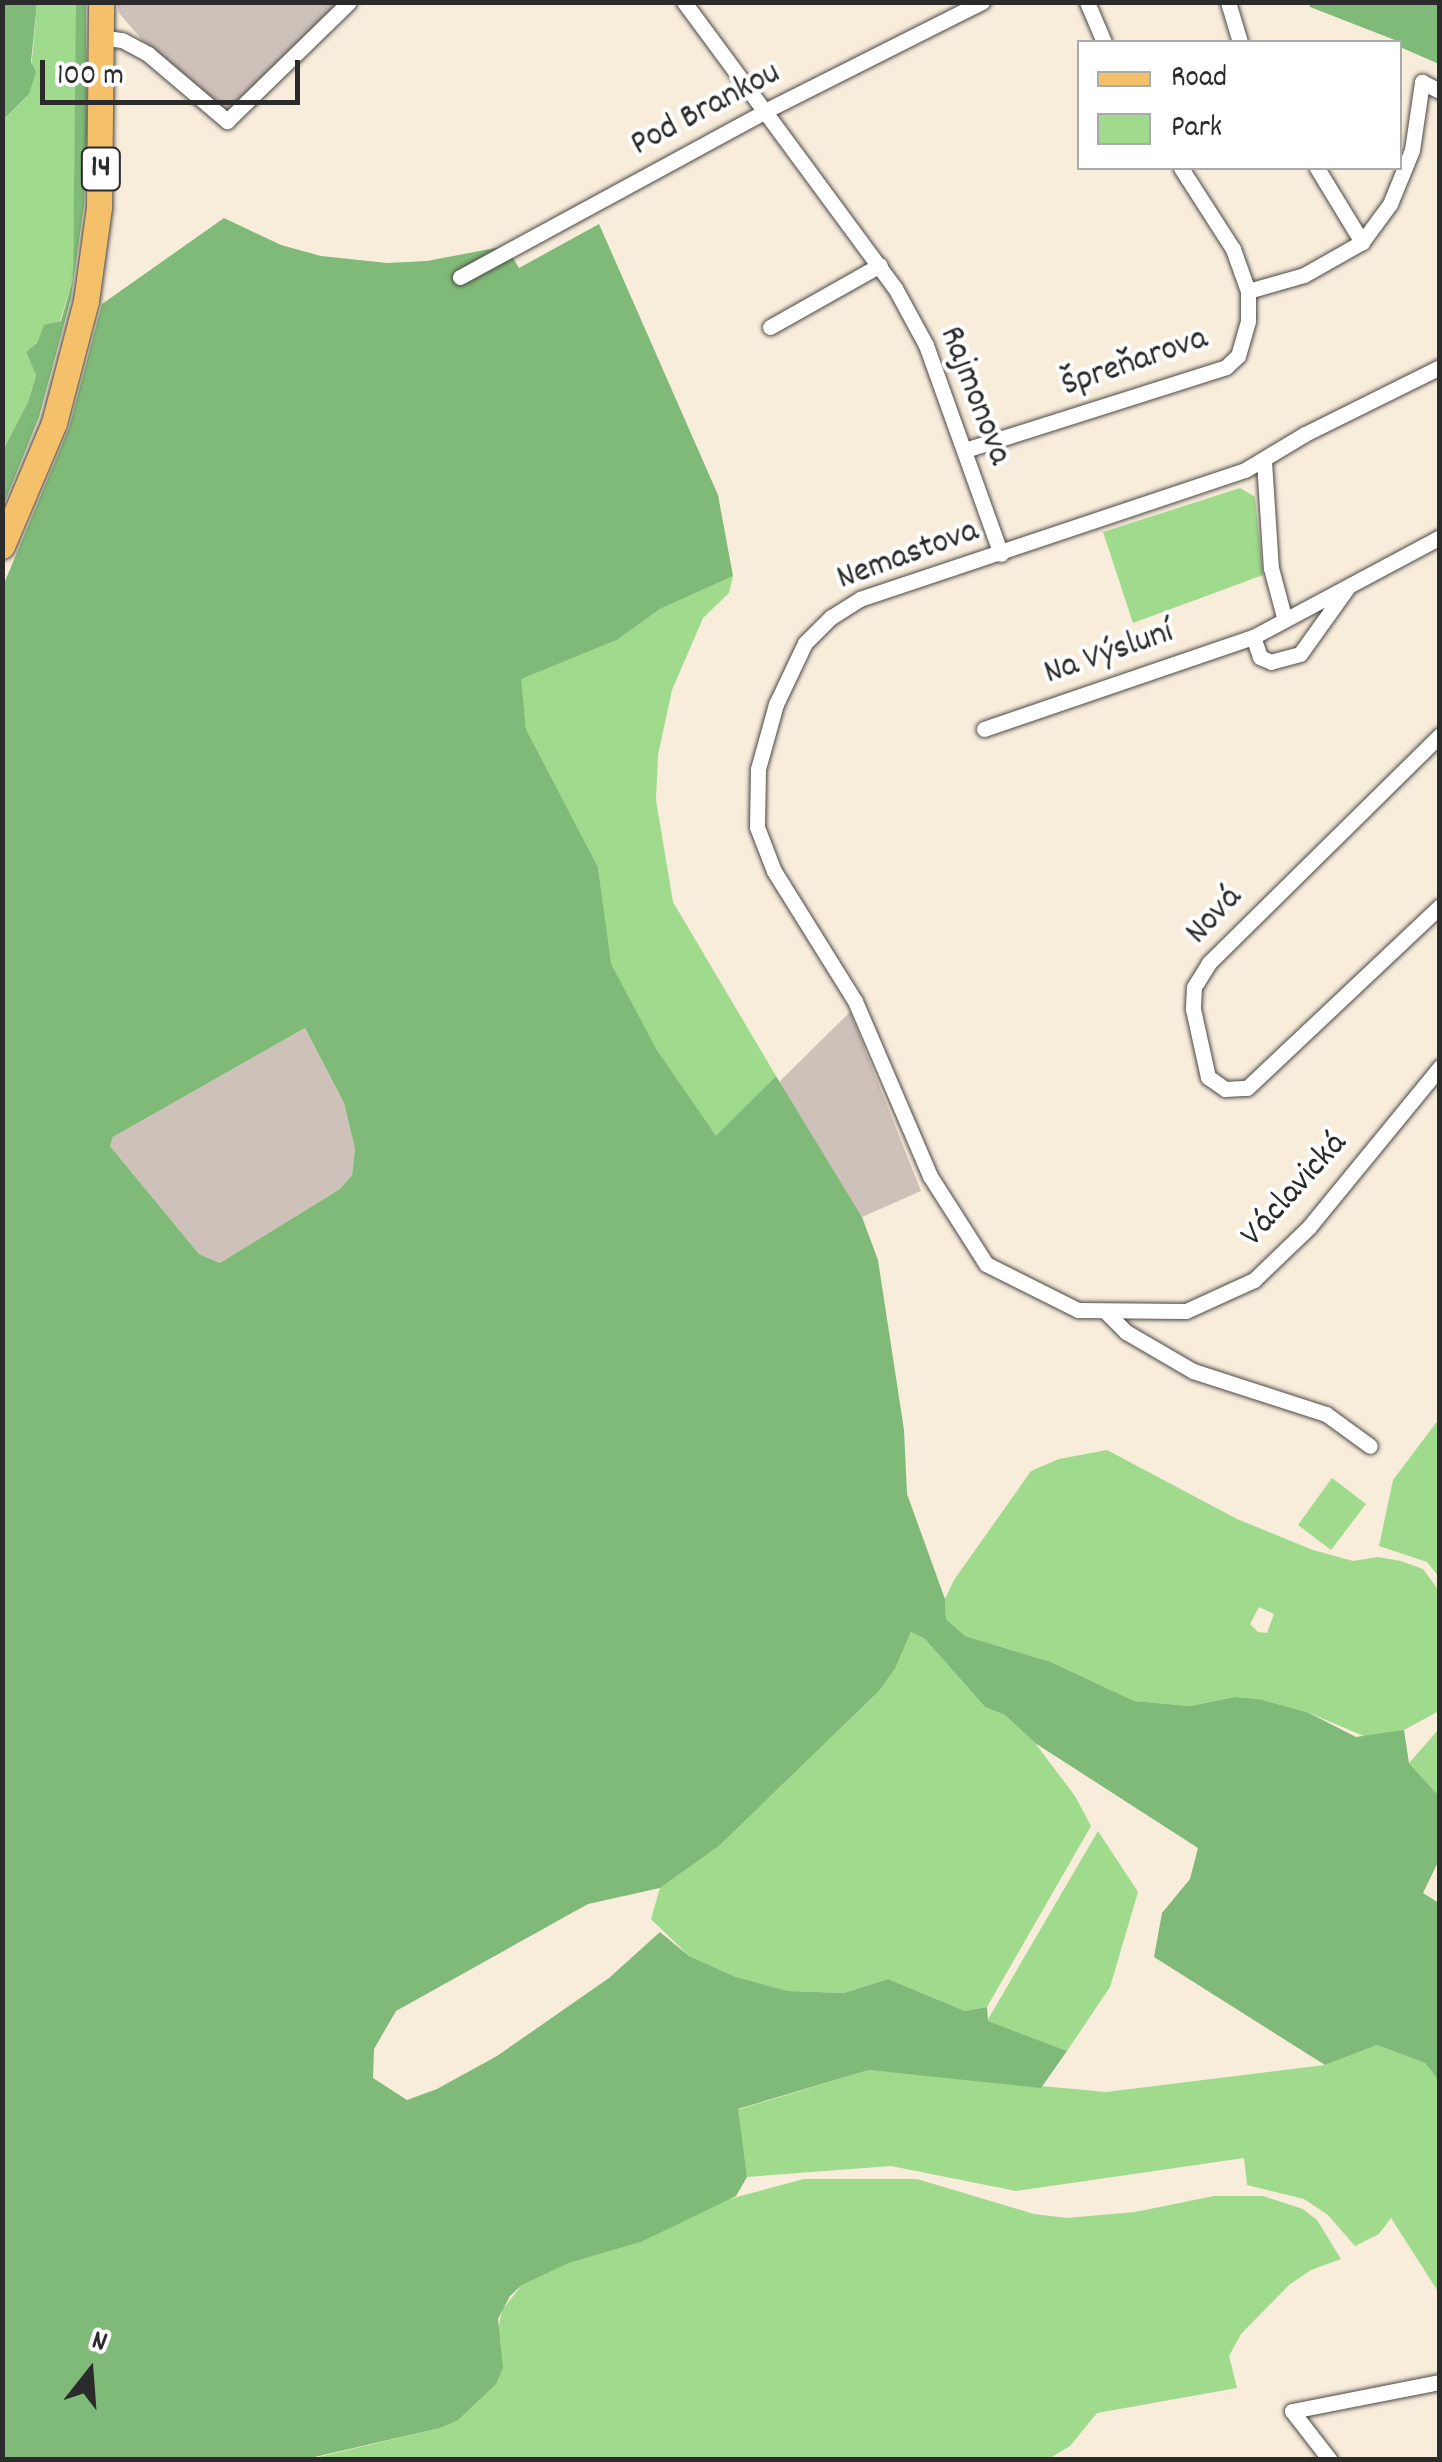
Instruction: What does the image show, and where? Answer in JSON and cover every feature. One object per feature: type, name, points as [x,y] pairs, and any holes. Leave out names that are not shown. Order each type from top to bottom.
[{"type":"main road","name":"14","points":[[2,546],[54,422],[86,301],[99,207],[102,2]]},
{"type":"street","points":[[100,37],[122,40],[148,54],[227,121],[350,2]]},
{"type":"street","name":"Rajmonova","points":[[684,2],[880,264],[926,345],[1001,554]]},
{"type":"street","name":"Pod Brankou","points":[[460,277],[766,110],[982,2]]},
{"type":"street","points":[[1088,2],[1103,40]]},
{"type":"street","points":[[1228,2],[1239,40]]},
{"type":"street","points":[[1248,291],[1304,275],[1362,242],[1390,204],[1412,150],[1422,82],[1440,91]]},
{"type":"street","name":"Špreňarova","points":[[965,450],[1226,367],[1245,341],[1248,291],[1233,249],[1182,170]]},
{"type":"street","points":[[1318,170],[1362,242]]},
{"type":"street","points":[[770,327],[880,264]]},
{"type":"street","name":"Nemastova","points":[[873,1041],[855,1001],[774,872],[757,827],[762,753],[776,704],[805,642],[832,617],[860,599],[1264,461],[1305,434],[1440,366]]},
{"type":"street","points":[[1264,461],[1271,568],[1284,617]]},
{"type":"street","name":"Na Výsluní","points":[[984,729],[1253,637],[1284,617],[1440,538]]},
{"type":"street","name":"Na Výsluní","points":[[1253,637],[1260,657],[1271,662],[1300,654],[1348,587]]},
{"type":"street","name":"Nová","points":[[1440,734],[1208,963],[1194,987],[1192,1009],[1208,1077],[1225,1090],[1247,1088],[1440,906]]},
{"type":"street","name":"Václavická","points":[[873,1041],[930,1176],[986,1264],[1078,1310],[1106,1312],[1186,1311],[1254,1280],[1309,1226],[1440,1067]]},
{"type":"street","name":"Václavická","points":[[1106,1312],[1126,1332],[1193,1372],[1326,1414],[1370,1446]]},
{"type":"street","points":[[1330,2460],[1292,2411],[1440,2382]]},
{"type":"shaded area","points":[[117,3],[343,3],[228,113],[143,41],[119,13]]},
{"type":"shaded area","points":[[850,1012],[921,1191],[862,1217],[779,1082]]},
{"type":"shaded area","points":[[305,1028],[344,1103],[355,1149],[352,1175],[340,1189],[220,1263],[199,1254],[110,1146],[113,1137]]},
{"type":"green space","points":[[3,2],[37,3],[31,62],[36,72],[29,94],[3,120]]},
{"type":"green space","points":[[37,3],[77,3],[73,279],[60,321],[44,326],[37,343],[26,352],[36,374],[28,402],[3,450],[3,120],[29,94]]},
{"type":"green space","points":[[76,3],[86,3],[87,131],[84,205],[71,298],[39,417],[3,506],[3,450],[28,402],[36,375],[26,352],[37,343],[44,325],[61,321],[73,279]]},
{"type":"green space","points":[[1309,3],[1439,3],[1439,64],[1402,48],[1402,40],[1310,7]]},
{"type":"green space","points":[[224,218],[281,245],[321,256],[387,263],[427,261],[506,246],[519,268],[599,224],[718,495],[733,576],[660,609],[617,640],[521,679],[526,729],[598,867],[611,964],[657,1050],[716,1136],[776,1076],[862,1217],[878,1260],[904,1430],[907,1494],[945,1599],[946,1619],[965,1636],[1051,1662],[1134,1701],[1190,1706],[1235,1697],[1259,1699],[1307,1712],[1356,1737],[1404,1730],[1409,1763],[1439,1796],[1439,1860],[1423,1893],[1439,1903],[1439,2081],[1425,2063],[1377,2045],[1325,2065],[1154,1957],[1162,1913],[1190,1879],[1198,1848],[1035,1743],[1005,1715],[985,1707],[925,1639],[911,1632],[895,1669],[879,1691],[719,1846],[660,1888],[588,1904],[396,2011],[374,2049],[373,2078],[407,2100],[437,2089],[497,2056],[609,1978],[660,1932],[689,1956],[736,1977],[788,1991],[844,1993],[888,1979],[965,2011],[987,2007],[988,2021],[1067,2051],[1041,2088],[869,2070],[738,2109],[747,2177],[736,2196],[641,2242],[569,2263],[522,2285],[510,2296],[498,2319],[503,2368],[496,2384],[458,2420],[440,2428],[306,2459],[3,2460],[3,586],[69,428],[102,304]],"holes":[[[305,1028],[344,1103],[355,1149],[352,1175],[340,1189],[220,1263],[199,1254],[110,1146],[113,1137]]]},
{"type":"green space","points":[[1240,488],[1255,497],[1263,575],[1133,623],[1103,532]]},
{"type":"green space","points":[[733,576],[729,593],[703,618],[672,690],[658,755],[656,800],[673,902],[776,1076],[716,1137],[657,1050],[610,964],[598,867],[526,729],[520,679],[617,640],[660,609]]},
{"type":"green space","points":[[1439,1419],[1439,1577],[1427,1562],[1379,1546],[1393,1480]]},
{"type":"green space","points":[[1107,1450],[1237,1519],[1313,1550],[1353,1561],[1378,1557],[1423,1569],[1439,1591],[1439,1711],[1404,1730],[1366,1737],[1307,1712],[1259,1699],[1235,1697],[1190,1706],[1134,1701],[1051,1662],[965,1636],[946,1619],[945,1599],[954,1580],[1031,1471],[1059,1459]],"holes":[[[1259,1607],[1274,1614],[1267,1633],[1258,1632],[1250,1624]]]},
{"type":"green space","points":[[1332,1478],[1366,1504],[1331,1550],[1298,1525]]},
{"type":"green space","points":[[911,1632],[925,1639],[985,1707],[1005,1715],[1035,1743],[1075,1796],[1091,1826],[987,2007],[965,2011],[888,1979],[844,1993],[788,1991],[736,1977],[689,1956],[651,1919],[660,1888],[719,1846],[879,1691],[895,1669]]},
{"type":"green space","points":[[1439,1729],[1439,1796],[1409,1763]]},
{"type":"green space","points":[[1098,1831],[1138,1892],[1110,1987],[1067,2051],[987,2021]]},
{"type":"green space","points":[[1377,2045],[1425,2063],[1439,2081],[1439,2293],[1391,2218],[1379,2234],[1355,2246],[1328,2215],[1304,2199],[1247,2185],[1244,2158],[1016,2191],[891,2166],[747,2177],[737,2110],[869,2070],[1106,2092],[1325,2065]]},
{"type":"green space","points":[[804,2179],[917,2179],[1034,2214],[1067,2218],[1135,2212],[1214,2196],[1263,2196],[1303,2209],[1317,2220],[1341,2259],[1311,2270],[1289,2285],[1241,2334],[1229,2356],[1237,2388],[1097,2413],[1070,2446],[1050,2458],[306,2460],[440,2428],[501,2344],[497,2334],[502,2310],[522,2285],[569,2263],[641,2242],[722,2201]]}]
